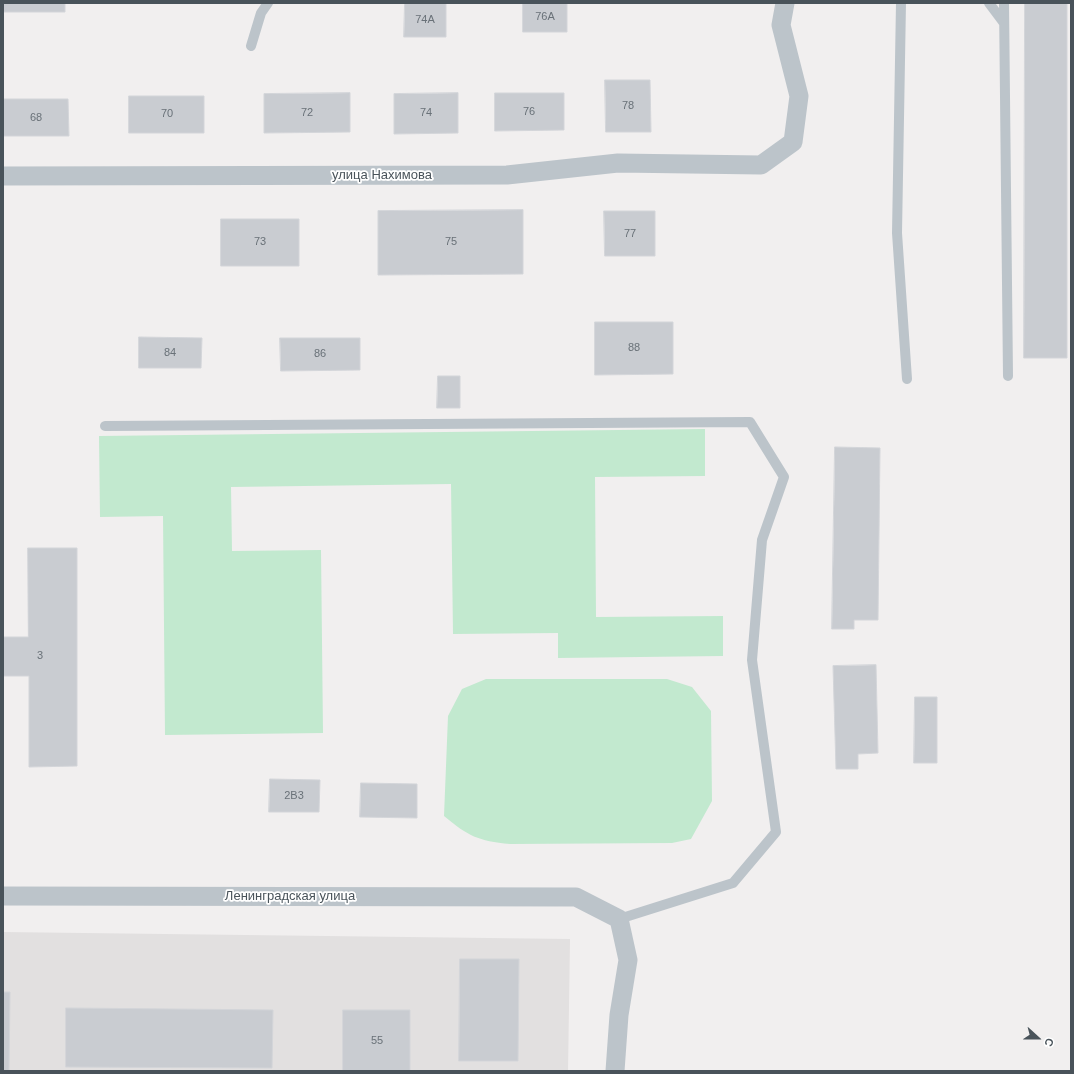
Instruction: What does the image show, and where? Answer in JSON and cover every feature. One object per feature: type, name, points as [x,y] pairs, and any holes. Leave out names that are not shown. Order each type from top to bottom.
[{"type":"street","name":"улица Нахимова","points":[[3,176],[507,175],[618,163],[761,165],[793,142],[799,96],[781,25],[785,3]]},
{"type":"street","name":"Ленинградская улица","points":[[3,896],[576,897],[619,919]]},
{"type":"street","points":[[614,1071],[619,1015],[628,960],[619,919]]},
{"type":"lane","points":[[251,46],[261,14],[268,3]]},
{"type":"lane","points":[[901,3],[897,233],[907,379]]},
{"type":"lane","points":[[989,3],[1004,23]]},
{"type":"lane","points":[[1004,3],[1008,376]]},
{"type":"lane","points":[[105,426],[750,422],[784,477],[762,540],[752,660],[776,832],[733,883],[619,919]]},
{"type":"shaded area","points":[[3,932],[570,939],[568,1071],[3,1071]]},
{"type":"green space","points":[[705,429],[705,476],[595,477],[596,617],[723,616],[723,656],[558,658],[558,633],[453,634],[451,484],[231,487],[232,551],[321,550],[323,733],[165,735],[163,516],[100,517],[99,436]]},
{"type":"green space","points":[[486,679],[667,679],[692,687],[711,711],[712,801],[691,839],[672,843],[510,844],[481,839],[467,833],[452,823],[444,816],[448,716],[462,689]]},
{"type":"building","points":[[3,3],[65,3],[65,12],[3,12]]},
{"type":"building","points":[[405,3],[446,3],[446,37],[404,37]]},
{"type":"building","points":[[523,3],[567,3],[567,32],[523,32]]},
{"type":"building","points":[[1025,3],[1067,3],[1067,358],[1024,358]]},
{"type":"building","points":[[605,80],[650,80],[651,132],[606,132]]},
{"type":"building","points":[[350,93],[350,132],[264,133],[264,94]]},
{"type":"building","points":[[458,93],[458,133],[394,134],[394,94]]},
{"type":"building","points":[[495,93],[564,93],[564,130],[495,131]]},
{"type":"building","points":[[129,96],[204,96],[204,133],[129,133]]},
{"type":"building","points":[[3,99],[68,99],[69,136],[3,136]]},
{"type":"building","points":[[523,210],[523,274],[378,275],[378,211]]},
{"type":"building","points":[[604,211],[655,211],[655,256],[605,256]]},
{"type":"building","points":[[221,219],[299,219],[299,266],[221,266]]},
{"type":"building","points":[[595,322],[673,322],[673,374],[595,375]]},
{"type":"building","points":[[139,337],[202,338],[201,368],[139,368]]},
{"type":"building","points":[[280,338],[360,338],[360,370],[281,371]]},
{"type":"building","points":[[438,376],[460,376],[460,408],[437,408]]},
{"type":"building","points":[[835,447],[880,448],[878,620],[854,620],[854,629],[832,629]]},
{"type":"building","points":[[28,548],[77,548],[77,766],[29,767],[29,676],[3,676],[3,637],[28,637]]},
{"type":"building","points":[[876,665],[878,753],[858,754],[858,769],[836,769],[833,666]]},
{"type":"building","points":[[915,697],[937,697],[937,763],[914,763]]},
{"type":"building","points":[[270,779],[320,780],[319,812],[269,812]]},
{"type":"building","points":[[361,783],[417,784],[417,818],[360,817]]},
{"type":"building","points":[[460,959],[519,959],[518,1061],[459,1061]]},
{"type":"building","points":[[3,992],[10,992],[9,1071],[3,1071]]},
{"type":"building","points":[[66,1008],[273,1010],[272,1068],[66,1067]]},
{"type":"building","points":[[343,1010],[410,1010],[410,1071],[343,1071]]}]
